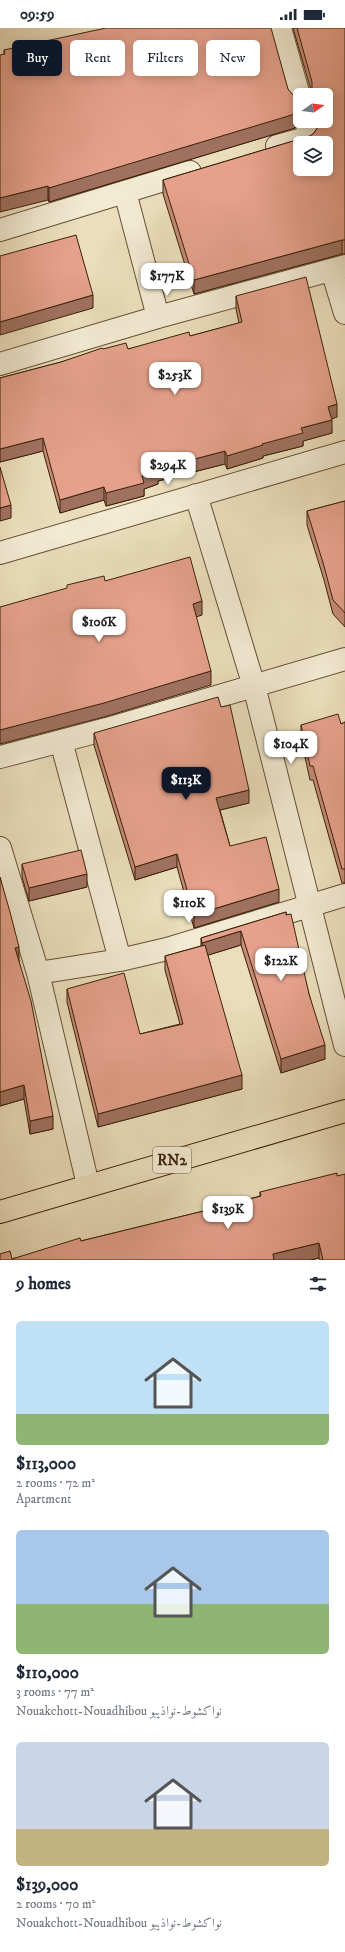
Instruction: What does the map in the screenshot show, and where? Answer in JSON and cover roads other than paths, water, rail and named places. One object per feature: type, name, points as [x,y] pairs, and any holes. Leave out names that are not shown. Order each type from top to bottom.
[{"type":"highway","name":"RN2","points":[[0,1212],[345,1111]]},
{"type":"street","points":[[280,28],[297,88]]},
{"type":"street","points":[[261,151],[306,138],[309,132],[308,128]]},
{"type":"street","points":[[0,230],[208,167]]},
{"type":"street","points":[[125,192],[158,317]]},
{"type":"street","points":[[0,364],[158,317],[339,268],[345,312]]},
{"type":"street","points":[[0,553],[345,452]]},
{"type":"street","points":[[196,496],[254,686],[345,1045]]},
{"type":"street","points":[[0,756],[60,741],[345,659]]},
{"type":"street","points":[[60,741],[120,960]]},
{"type":"street","points":[[0,848],[38,973],[88,1185]]},
{"type":"street","points":[[38,973],[120,960],[167,949],[345,895]]}]
